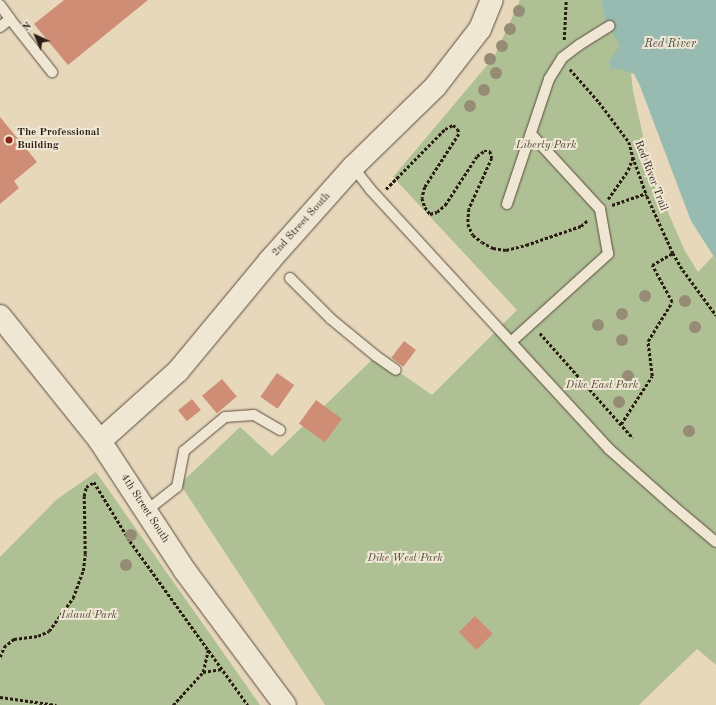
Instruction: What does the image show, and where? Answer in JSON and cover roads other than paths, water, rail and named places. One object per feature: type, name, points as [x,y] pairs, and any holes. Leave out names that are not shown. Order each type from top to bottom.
[{"type":"street","name":"2nd Street South","points":[[100,441],[178,371],[270,260],[353,167],[435,87],[480,28],[492,0]]},
{"type":"street","name":"4th Street South","points":[[0,316],[100,441],[185,571],[285,705]]},
{"type":"lane","points":[[0,5],[52,72]]},
{"type":"lane","points":[[0,27],[10,19]]},
{"type":"lane","points":[[507,204],[549,79],[562,58],[579,45],[610,26]]},
{"type":"lane","points":[[512,341],[608,254],[600,209],[531,134]]},
{"type":"lane","points":[[353,167],[377,197],[512,341],[609,448],[672,505],[716,542]]},
{"type":"lane","points":[[290,278],[331,319],[376,356],[396,370]]},
{"type":"lane","points":[[146,511],[177,487],[184,451],[226,417],[254,415],[280,430]]},
{"type":"water","name":"Red River","points":[[601,0],[716,0],[716,260],[691,221],[640,86],[634,74],[621,69],[611,69],[609,61],[620,46],[606,21]]},
{"type":"place","name":"The Professional Building","points":[[9,140]]},
{"type":"park label","name":"Liberty Park","points":[[546,146]]},
{"type":"park label","name":"Dike East Park","points":[[602,386]]},
{"type":"park label","name":"Dike West Park","points":[[405,559]]},
{"type":"park label","name":"Island Park","points":[[89,616]]}]
